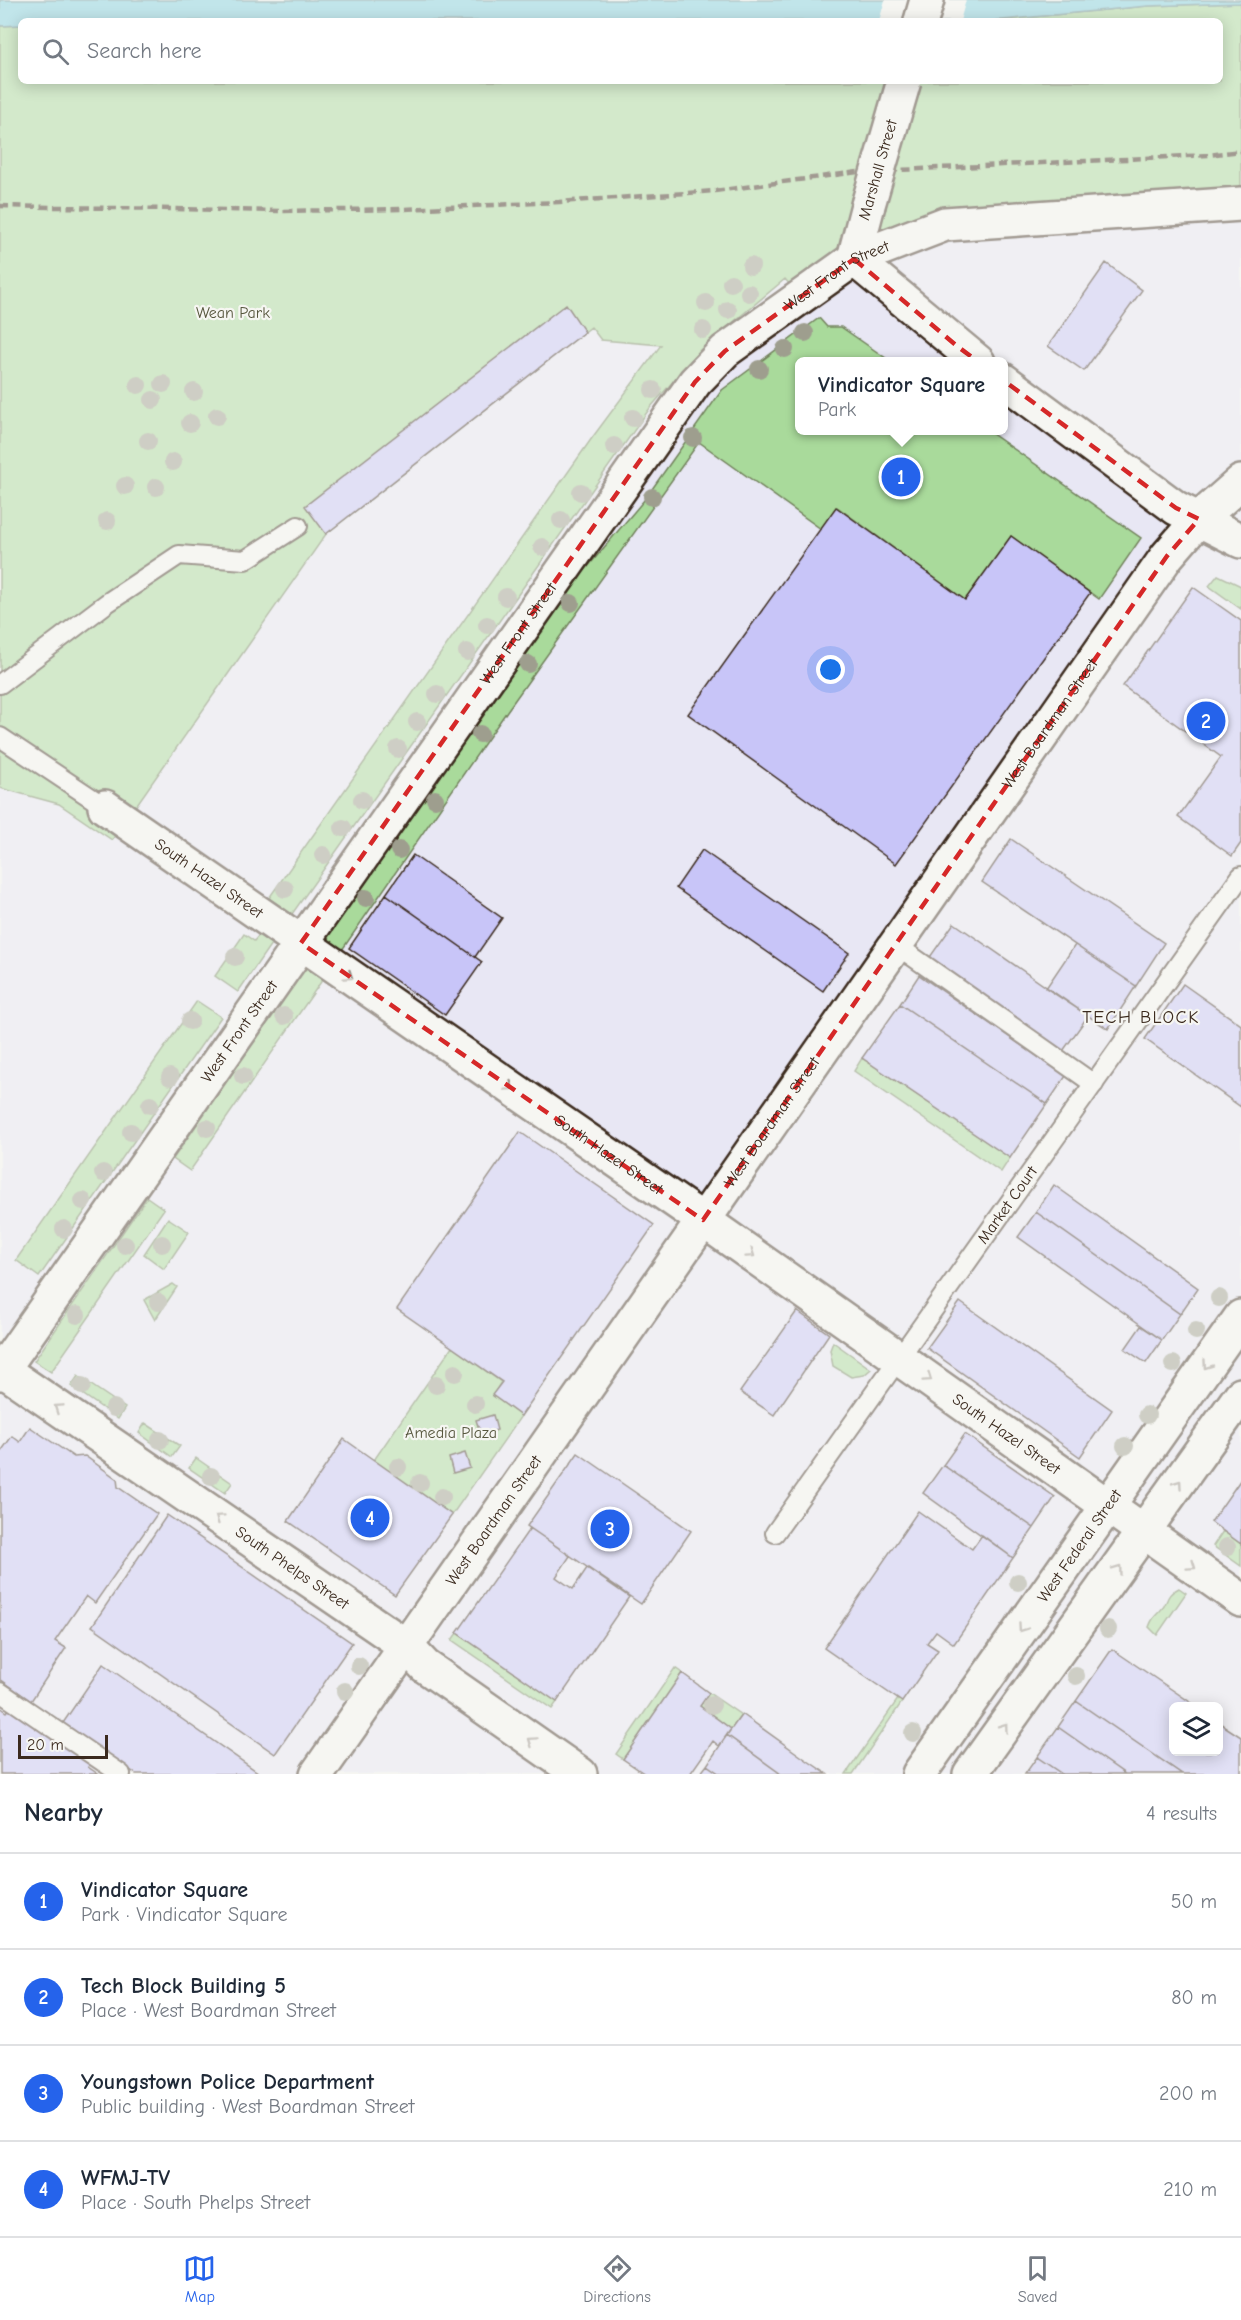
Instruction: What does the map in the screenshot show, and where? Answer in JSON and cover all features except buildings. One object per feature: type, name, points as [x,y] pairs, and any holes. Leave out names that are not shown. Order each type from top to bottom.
[{"type":"street","points":[[922,18],[927,0]]},
{"type":"street","name":"Marshall Street","points":[[854,259],[903,84]]},
{"type":"street","name":"West Front Street","points":[[1,1370],[695,382],[725,351],[854,259],[945,224],[1241,204]]},
{"type":"street","points":[[854,259],[972,357]]},
{"type":"street","points":[[1008,384],[1176,508],[1241,541]]},
{"type":"street","name":"West Boardman Street","points":[[317,1774],[1167,556],[1199,519],[1241,482]]},
{"type":"street","name":"South Hazel Street","points":[[105,807],[704,1220],[1241,1600]]},
{"type":"street","name":"West Federal Street","points":[[919,1774],[1241,1317]]},
{"type":"street","name":"South Phelps Street","points":[[1,1370],[406,1646],[437,1674],[580,1774]]},
{"type":"street","points":[[970,1774],[1241,1395]]},
{"type":"lane","points":[[0,684],[107,603],[178,555],[245,560],[298,526]]},
{"type":"lane","points":[[0,737],[105,807]]},
{"type":"lane","name":"Market Court","points":[[775,1533],[1241,876]]},
{"type":"lane","points":[[896,945],[1094,1084]]},
{"type":"lane","points":[[0,1692],[121,1774]]},
{"type":"highlighted area","points":[[854,259],[957,346],[1176,508],[1199,519],[1167,556],[703,1220],[301,943],[695,382],[725,351]]},
{"type":"shaded area","points":[[1241,204],[1241,1774],[0,1774],[0,788],[59,804],[112,840],[326,534],[591,327],[693,308],[945,224]]},
{"type":"green space","name":"Wean Park","points":[[1241,3],[1241,204],[945,224],[800,296],[785,279],[701,349],[650,408],[292,914],[269,898],[592,438],[661,345],[601,340],[591,327],[326,534],[112,840],[59,804],[0,788],[0,26],[18,25],[18,84],[1223,84],[1223,18],[1022,18],[1148,6]]},
{"type":"green space","points":[[819,318],[827,327],[841,327],[884,357],[795,357],[795,435],[994,435],[1141,538],[1099,599],[1011,536],[965,600],[837,507],[821,529],[699,442],[507,711],[342,950],[326,938],[569,589],[645,499],[722,390]]},
{"type":"green space","points":[[1218,575],[1241,586],[1241,609],[1209,586]]},
{"type":"green space","points":[[244,934],[254,941],[259,935],[271,944],[238,992],[215,976]]},
{"type":"green space","points":[[306,967],[323,979],[190,1171],[173,1159]]},
{"type":"green space","points":[[197,1001],[221,1017],[39,1277],[16,1260]]},
{"type":"green space","points":[[862,1058],[1010,1158],[1001,1172],[854,1071]]},
{"type":"green space","points":[[147,1197],[164,1209],[51,1372],[34,1361]]},
{"type":"green space","points":[[168,1218],[189,1232],[164,1269],[144,1254]]},
{"type":"green space","points":[[173,1284],[177,1287],[155,1320],[144,1300]]},
{"type":"green space","points":[[833,1342],[871,1369],[864,1375],[851,1377],[833,1366],[830,1350]]},
{"type":"green space","name":"Amedia Plaza","points":[[452,1347],[501,1382],[493,1395],[521,1416],[452,1515],[374,1460]]},
{"type":"green space","points":[[78,1376],[125,1408],[118,1419],[71,1386]]},
{"type":"green space","points":[[145,1423],[180,1446],[172,1457],[139,1433]]},
{"type":"green space","points":[[196,1458],[232,1483],[225,1493],[189,1468]]},
{"type":"green space","points":[[1223,1531],[1241,1544],[1241,1566],[1213,1546]]},
{"type":"green space","points":[[1179,1588],[1186,1593],[1157,1635],[1149,1627],[1151,1622],[1163,1608],[1169,1596]]},
{"type":"green space","points":[[457,1633],[557,1702],[552,1709],[452,1640]]},
{"type":"green space","points":[[675,1668],[682,1673],[623,1759],[616,1754]]},
{"type":"green space","points":[[709,1693],[741,1715],[731,1729],[700,1706]]},
{"type":"green space","points":[[898,1699],[902,1702],[853,1774],[846,1774]]},
{"type":"water","points":[[0,0],[1241,0],[1241,3],[1148,6],[1022,18],[18,18],[18,25],[0,26]]},
{"type":"pier","points":[[885,0],[966,0],[961,18],[880,18]]},
{"type":"railway","points":[[0,206],[282,211],[403,209],[559,202],[715,191],[858,172],[1208,155],[1241,151]]},
{"type":"place","name":"Vindicator Square","points":[[901,477]]},
{"type":"place","name":"Tech Block Building 5","points":[[1206,721]]},
{"type":"place","name":"WFMJ-TV","points":[[370,1518]]},
{"type":"place","name":"Youngstown Police Department","points":[[610,1529]]},
{"type":"district","name":"TECH BLOCK","points":[[1141,1017]]}]
